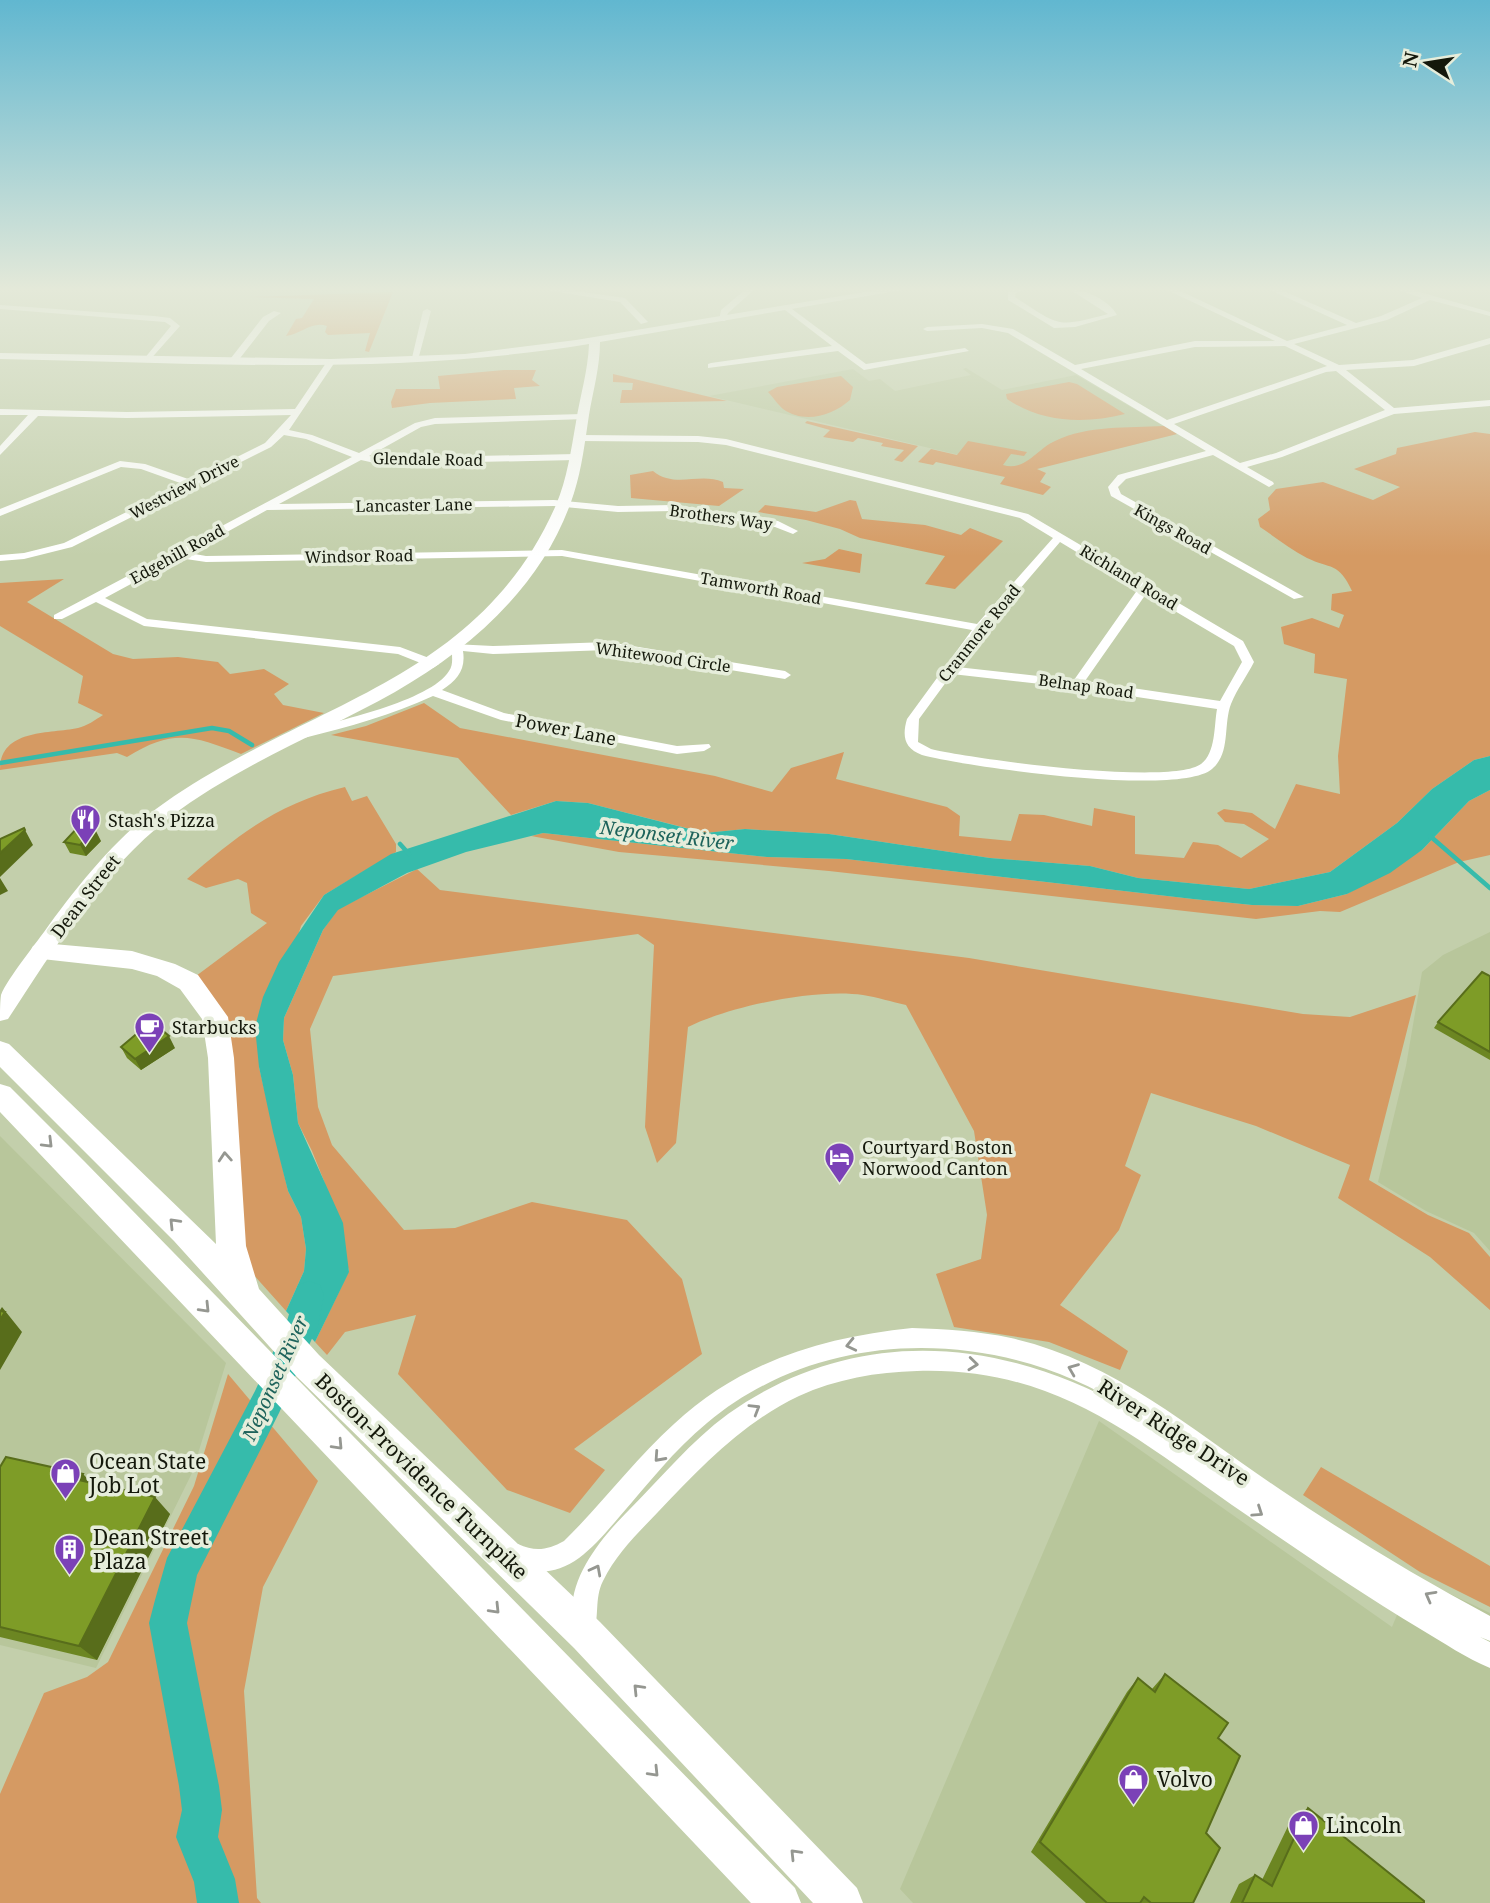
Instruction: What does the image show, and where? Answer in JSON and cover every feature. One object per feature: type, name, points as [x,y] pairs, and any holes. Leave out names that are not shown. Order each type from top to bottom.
[{"type":"main road","name":"Dean Street","points":[[0,1013],[106,866],[137,835],[183,799],[232,768],[394,687],[433,664],[489,618],[540,552],[564,504],[580,438],[590,378]]},
{"type":"main road","points":[[42,952],[132,960],[166,970],[189,982],[215,1017],[221,1058],[231,1246],[245,1296]]},
{"type":"main road","name":"Boston-Providence Turnpike","points":[[0,1051],[245,1296],[277,1335],[300,1381],[780,1903]]},
{"type":"main road","name":"Boston-Providence Turnpike","points":[[5,1104],[262,1366],[300,1381],[489,1539],[587,1635],[842,1903]]},
{"type":"street","points":[[285,432],[295,412],[320,378]]},
{"type":"street","points":[[1091,378],[1269,484]]},
{"type":"street","points":[[1167,423],[1303,378]]},
{"type":"street","points":[[1350,378],[1392,411]]},
{"type":"street","points":[[1238,466],[1279,455],[1392,411],[1490,403]]},
{"type":"street","points":[[0,412],[127,415],[295,412]]},
{"type":"street","points":[[0,452],[35,413]]},
{"type":"street","name":"Edgehill Road","points":[[58,617],[424,422],[583,417]]},
{"type":"street","name":"Glendale Road","points":[[285,432],[311,436],[358,456],[379,461],[576,457]]},
{"type":"street","name":"Westview Drive","points":[[0,558],[24,556],[68,545],[256,451],[285,432]]},
{"type":"street","name":"Richland Road","points":[[580,438],[698,439],[737,444],[1024,516],[1239,644],[1248,662],[1224,706],[1216,754],[1211,762],[1204,769],[1167,777],[943,756],[922,752],[911,744],[908,735]]},
{"type":"street","name":"Kings Road","points":[[1214,453],[1122,477],[1113,486],[1116,496],[1298,597]]},
{"type":"street","points":[[0,513],[120,464],[142,466],[191,483]]},
{"type":"street","name":"Lancaster Lane","points":[[264,507],[564,504]]},
{"type":"street","name":"Brothers Way","points":[[564,504],[618,509],[674,508],[778,524],[793,531]]},
{"type":"street","name":"Cranmore Road","points":[[908,735],[913,719],[980,628],[1060,536]]},
{"type":"street","name":"Windsor Road","points":[[177,554],[206,559],[540,552]]},
{"type":"street","name":"Tamworth Road","points":[[540,552],[617,562],[980,628]]},
{"type":"street","points":[[1077,684],[1145,587]]},
{"type":"street","points":[[96,598],[144,622],[400,651],[433,664]]},
{"type":"street","name":"Whitewood Circle","points":[[457,647],[493,650],[608,646],[785,675]]},
{"type":"street","name":"Dean Street","points":[[298,736],[367,719],[432,691],[452,677],[457,669],[457,647]]},
{"type":"street","name":"Belnap Road","points":[[948,670],[1077,684],[1224,706]]},
{"type":"street","name":"Power Lane","points":[[432,691],[500,716],[677,750],[704,747]]},
{"type":"street","name":"River Ridge Drive","points":[[489,1539],[524,1560],[547,1561],[558,1557],[591,1532],[686,1427],[719,1400],[738,1389],[767,1373],[817,1353],[858,1342],[952,1337],[985,1341],[1027,1352],[1107,1384],[1148,1409],[1351,1549],[1423,1593],[1490,1629]]},
{"type":"street","name":"River Ridge Drive","points":[[587,1635],[582,1612],[586,1595],[603,1558],[635,1520],[734,1423],[815,1378],[904,1360],[978,1364],[1065,1387],[1093,1401],[1133,1423],[1362,1581],[1490,1656]]},
{"type":"shaded area","points":[[438,378],[533,378],[532,380],[540,386],[514,388],[516,399],[430,403],[392,408],[391,402],[396,389],[440,389]]},
{"type":"shaded area","points":[[613,378],[629,378],[727,401],[620,403],[622,390],[632,390],[633,383],[613,382]]},
{"type":"shaded area","points":[[806,378],[865,378],[869,381],[880,379],[895,391],[958,378],[982,378],[1002,390],[1062,378],[1081,378],[1177,434],[1018,473],[1010,467],[709,396]]},
{"type":"shaded area","points":[[843,378],[853,387],[850,400],[843,406],[826,414],[809,417],[791,414],[781,407],[768,392],[777,387]]},
{"type":"shaded area","points":[[1069,382],[1077,384],[1125,414],[1095,419],[1064,419],[1035,413],[1007,399],[1006,394]]},
{"type":"shaded area","points":[[807,421],[918,446],[902,462],[894,460],[904,450],[858,438],[853,442],[823,437],[830,430],[805,423]]},
{"type":"shaded area","points":[[1164,426],[1177,434],[1037,469],[1046,473],[1040,482],[1051,487],[1043,495],[1000,484],[1005,477],[936,462],[933,465],[918,462],[931,449],[957,455],[968,441],[1027,452],[1024,456],[1011,454],[1003,465],[1018,465],[1049,444],[1081,432]]},
{"type":"shaded area","points":[[1475,432],[1490,434],[1490,756],[1474,760],[1432,789],[1397,823],[1330,872],[1249,889],[1138,878],[1090,866],[990,858],[829,834],[745,829],[706,833],[588,803],[556,801],[511,815],[458,758],[331,735],[366,726],[424,703],[460,728],[715,776],[772,792],[791,768],[844,752],[836,779],[947,807],[960,816],[959,836],[1011,841],[1019,814],[1044,815],[1092,826],[1094,808],[1135,816],[1135,854],[1184,858],[1193,842],[1218,845],[1241,858],[1269,839],[1244,824],[1225,822],[1217,813],[1224,809],[1252,813],[1275,829],[1296,784],[1340,794],[1338,756],[1347,679],[1314,673],[1315,654],[1284,644],[1281,627],[1312,618],[1339,628],[1344,615],[1331,610],[1332,594],[1352,591],[1338,571],[1301,554],[1260,527],[1258,519],[1270,510],[1268,498],[1276,489],[1323,482],[1373,500],[1400,487],[1354,469],[1396,454],[1397,448]]},
{"type":"shaded area","points":[[653,471],[670,479],[714,479],[723,482],[724,488],[744,489],[719,506],[631,498],[630,475]]},
{"type":"shaded area","points":[[850,500],[856,501],[862,519],[925,525],[961,535],[970,528],[1003,541],[955,589],[925,584],[945,556],[860,538],[840,529],[806,520],[758,512],[765,505],[816,512]]},
{"type":"shaded area","points":[[839,549],[862,554],[860,573],[802,563],[825,559]]},
{"type":"shaded area","points":[[64,579],[27,602],[113,654],[133,659],[178,657],[218,662],[230,674],[264,669],[289,684],[274,694],[283,705],[324,713],[241,754],[196,739],[184,738],[158,742],[127,757],[117,753],[0,770],[2,757],[8,747],[17,740],[40,733],[81,727],[103,715],[78,703],[83,676],[0,626],[0,583]]},
{"type":"shaded area","points":[[345,787],[352,801],[367,796],[396,844],[396,852],[324,895],[301,926],[259,1067],[288,1191],[301,1217],[306,1249],[304,1271],[286,1311],[252,1273],[240,1226],[196,976],[267,923],[251,913],[247,883],[238,879],[206,888],[187,879],[260,822],[299,802]]},
{"type":"shaded area","points":[[1490,790],[1490,855],[1459,862],[1340,912],[1320,911],[1256,919],[829,871],[619,852],[531,836],[543,833],[767,857],[846,859],[1193,899],[1298,906],[1347,894],[1422,850],[1469,801]]},
{"type":"shaded area","points":[[417,869],[440,890],[969,958],[1303,1014],[1350,1017],[1416,995],[1369,1180],[1428,1215],[1469,1233],[1490,1257],[1490,1310],[1430,1257],[1338,1198],[1350,1165],[1256,1126],[1151,1093],[1125,1166],[1141,1175],[1119,1230],[1060,1305],[1128,1351],[1120,1370],[1049,1342],[954,1327],[936,1274],[981,1259],[987,1215],[974,1131],[906,1005],[863,995],[822,994],[750,1006],[688,1027],[676,1143],[657,1163],[645,1127],[654,945],[638,934],[333,976],[310,1029],[318,1107],[332,1145],[404,1230],[455,1228],[532,1202],[627,1220],[682,1279],[702,1354],[574,1449],[605,1470],[570,1513],[507,1490],[398,1374],[416,1315],[345,1332],[327,1355],[315,1342],[349,1271],[324,1181],[298,1123],[293,1075],[283,1040],[284,1018],[323,930],[338,909]]},
{"type":"shaded area","points":[[1490,932],[1490,1251],[1474,1233],[1426,1211],[1378,1182],[1406,1066],[1422,972],[1443,955]]},
{"type":"shaded area","name":"Dean Street Plaza","points":[[0,1136],[226,1363],[192,1473],[96,1668],[0,1645]]},
{"type":"shaded area","points":[[228,1374],[318,1481],[263,1587],[244,1691],[257,1898],[261,1903],[0,1903],[0,1794],[44,1693],[87,1677],[108,1662],[194,1486]]},
{"type":"shaded area","points":[[1099,1421],[1392,1627],[1413,1576],[1490,1613],[1490,1903],[913,1903],[900,1889]]},
{"type":"shaded area","points":[[1321,1467],[1490,1566],[1490,1607],[1420,1572],[1303,1495]]},
{"type":"water","points":[[1490,756],[1490,790],[1469,801],[1422,850],[1390,873],[1347,894],[1298,906],[1252,905],[846,859],[767,857],[543,833],[466,852],[407,873],[338,910],[323,930],[284,1018],[283,1040],[293,1075],[298,1123],[343,1223],[349,1272],[315,1342],[286,1311],[304,1271],[306,1249],[301,1217],[288,1191],[273,1132],[259,1067],[255,1027],[263,997],[279,962],[324,895],[391,854],[556,801],[588,803],[705,833],[745,829],[829,834],[990,858],[1090,866],[1138,878],[1249,889],[1330,872],[1397,823],[1432,789],[1474,760]]},
{"type":"building","points":[[79,826],[95,829],[80,845],[64,842]]},
{"type":"building","points":[[24,828],[25,830],[0,853],[0,839]]},
{"type":"building","points":[[1482,972],[1490,976],[1490,1052],[1438,1022]]},
{"type":"building","points":[[155,1024],[169,1036],[135,1059],[121,1047],[141,1030],[143,1032]]},
{"type":"building","name":"Dean Street Plaza","points":[[6,1457],[83,1474],[79,1480],[155,1497],[79,1646],[0,1627],[0,1467]]},
{"type":"building","name":"Volvo","points":[[1165,1674],[1228,1723],[1218,1738],[1240,1756],[1206,1833],[1220,1848],[1193,1903],[1151,1903],[1144,1897],[1140,1903],[1107,1903],[1040,1842],[1138,1678],[1155,1692]]},
{"type":"building","name":"Lincoln","points":[[1308,1808],[1424,1903],[1242,1903],[1255,1875],[1272,1886]]},
{"type":"waterway","points":[[0,763],[212,728],[229,731],[252,745]]},
{"type":"waterway","points":[[1430,836],[1490,888]]},
{"type":"waterway","points":[[400,844],[409,854]]},
{"type":"waterway","name":"Neponset River","points":[[218,1903],[214,1879],[202,1855],[197,1837],[202,1810],[199,1786],[168,1623],[180,1571],[267,1402],[302,1325],[309,1295]]},
{"type":"place","name":"Stash's Pizza","points":[[85,847]]},
{"type":"place","name":"Starbucks","points":[[149,1054]]},
{"type":"place","name":"Courtyard Boston Norwood Canton","points":[[839,1184]]},
{"type":"place","name":"Ocean State Job Lot","points":[[66,1500]]},
{"type":"place","name":"Dean Street Plaza","points":[[70,1576]]},
{"type":"place","name":"Volvo","points":[[1134,1806]]},
{"type":"place","name":"Lincoln","points":[[1303,1852]]}]
